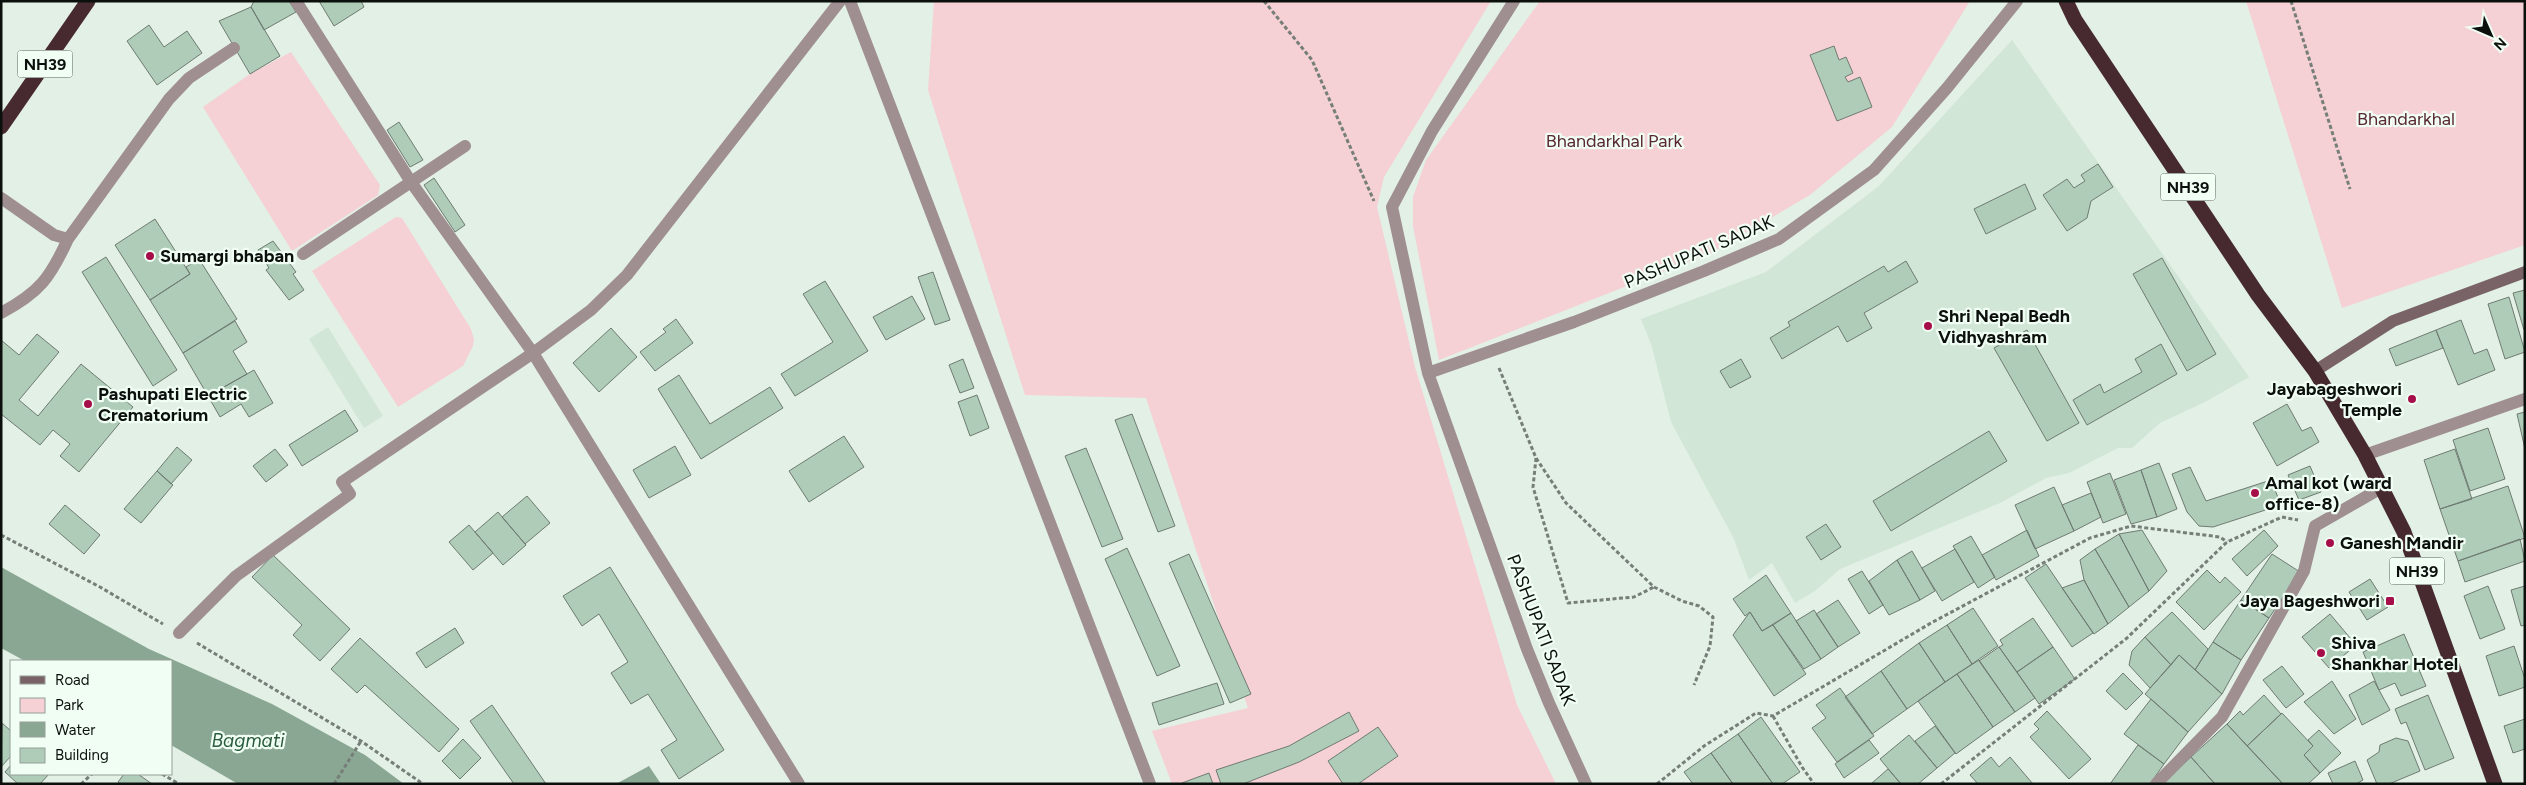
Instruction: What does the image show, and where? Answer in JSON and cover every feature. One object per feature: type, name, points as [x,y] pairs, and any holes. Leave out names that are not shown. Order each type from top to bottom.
[{"type":"highway","name":"NH39","points":[[1,127],[88,1]]},
{"type":"highway","name":"NH39","points":[[2066,1],[2075,20],[2258,295],[2315,371],[2366,455],[2404,532],[2495,784]]},
{"type":"main road","points":[[2315,371],[2393,321],[2525,272]]},
{"type":"street","points":[[296,1],[411,182],[532,353],[799,784]]},
{"type":"street","points":[[179,633],[236,576],[350,494],[342,482],[532,353],[591,310],[627,275],[840,1]]},
{"type":"street","points":[[850,1],[1150,784]]},
{"type":"street","points":[[1392,207],[1432,131],[1514,1]]},
{"type":"street","name":"PASHUPATI SADAK","points":[[1428,373],[1582,318],[1779,239],[1874,170],[1947,88],[2016,1]]},
{"type":"street","points":[[1,313],[23,301],[40,288],[55,268],[68,239],[169,99],[189,78],[234,48]]},
{"type":"street","points":[[303,254],[465,146]]},
{"type":"street","points":[[1,198],[54,234],[68,239]]},
{"type":"street","name":"PASHUPATI SADAK","points":[[1392,207],[1428,373],[1527,649],[1586,784]]},
{"type":"street","points":[[2366,455],[2525,399]]},
{"type":"street","points":[[2156,784],[2222,717],[2304,571],[2315,526],[2383,487]]},
{"type":"path","points":[[1264,1],[1312,60],[1377,207],[1392,207]]},
{"type":"path","points":[[2291,1],[2350,189]]},
{"type":"path","points":[[1491,350],[1536,458],[1566,503],[1654,587],[1682,602],[1699,606],[1713,617],[1710,646],[1694,685]]},
{"type":"path","points":[[1536,458],[1533,487],[1568,603],[1634,597],[1654,587]]},
{"type":"path","points":[[1941,784],[2127,638],[2227,542],[2282,517],[2315,526]]},
{"type":"path","points":[[1657,784],[1704,746],[1756,713],[1773,716],[1931,623],[2090,538],[2131,526],[2220,537],[2227,542]]},
{"type":"path","points":[[1,535],[100,587],[179,633],[362,741],[423,784]]},
{"type":"path","points":[[1773,716],[1814,784]]},
{"type":"path","points":[[334,784],[362,741]]},
{"type":"path","points":[[81,784],[91,775]]},
{"type":"path","points":[[164,775],[179,784]]},
{"type":"shaded area","name":"Shri Nepal Bedh Vidhyashram","points":[[2012,40],[2249,377],[2205,402],[2160,423],[2132,448],[2118,448],[2069,473],[2046,478],[2000,503],[1840,569],[1815,591],[1795,603],[1772,563],[1749,580],[1733,537],[1671,422],[1652,347],[1641,319],[1766,272],[1879,186]]},
{"type":"shaded area","points":[[328,327],[383,416],[364,428],[309,339]]},
{"type":"green space","points":[[934,1],[1491,1],[1384,177],[1377,207],[1415,367],[1517,705],[1556,784],[1172,784],[1152,731],[1248,708],[1146,398],[1025,395],[928,90]]},
{"type":"green space","name":"Bhandarkhal Park","points":[[1540,1],[1970,1],[1892,127],[1810,195],[1713,252],[1439,360],[1413,226],[1413,197],[1426,160]]},
{"type":"green space","name":"Bhandarkhal","points":[[2246,1],[2525,1],[2525,245],[2342,308]]},
{"type":"green space","points":[[291,52],[380,185],[378,195],[292,251],[203,107],[250,74]]},
{"type":"green space","points":[[396,217],[402,218],[471,329],[474,339],[473,346],[463,366],[398,407],[312,271]]},
{"type":"water","name":"Bagmati","points":[[1,567],[149,649],[272,704],[365,755],[404,784],[238,784],[172,746],[172,660],[23,660],[1,648]]},
{"type":"water","points":[[649,766],[661,784],[616,784]]},
{"type":"building","points":[[254,1],[289,1],[296,12],[264,30],[251,7]]},
{"type":"building","points":[[319,1],[361,1],[364,7],[334,26]]},
{"type":"building","points":[[251,7],[280,56],[250,74],[219,21]]},
{"type":"building","points":[[149,25],[164,47],[187,31],[202,53],[157,85],[127,41]]},
{"type":"building","points":[[1834,46],[1839,60],[1846,57],[1853,73],[1845,77],[1848,82],[1860,77],[1872,107],[1837,121],[1810,55]]},
{"type":"building","points":[[399,122],[423,160],[410,167],[387,130]]},
{"type":"building","points":[[2098,164],[2113,187],[2091,201],[2087,218],[2067,231],[2043,195],[2067,179],[2074,188],[2085,181],[2081,175]]},
{"type":"building","points":[[434,178],[465,225],[455,232],[424,185]]},
{"type":"building","points":[[2025,184],[2036,209],[1986,234],[1974,209]]},
{"type":"building","name":"Sumargi bhaban","points":[[155,219],[190,274],[150,300],[115,245]]},
{"type":"building","points":[[273,241],[296,272],[293,274],[304,290],[289,300],[266,270],[269,268],[258,250]]},
{"type":"building","points":[[106,257],[177,370],[153,386],[82,272]]},
{"type":"building","points":[[2162,258],[2216,354],[2187,371],[2133,274]]},
{"type":"building","points":[[199,259],[237,319],[183,353],[150,300],[190,274],[186,267]]},
{"type":"building","points":[[1906,261],[1918,282],[1864,313],[1872,328],[1847,342],[1838,326],[1782,359],[1770,338],[1790,326],[1788,322],[1884,266],[1888,272]]},
{"type":"building","points":[[933,272],[950,320],[935,325],[918,277]]},
{"type":"building","points":[[825,281],[868,351],[795,396],[781,374],[833,342],[803,294]]},
{"type":"building","points":[[2525,290],[2525,330],[2524,330],[2513,293]]},
{"type":"building","points":[[912,296],[925,319],[886,340],[873,317]]},
{"type":"building","points":[[2509,297],[2525,352],[2505,359],[2488,304]]},
{"type":"building","points":[[676,319],[693,343],[655,371],[640,352],[666,332],[663,329]]},
{"type":"building","points":[[2461,320],[2474,354],[2487,349],[2495,370],[2458,385],[2436,330]]},
{"type":"building","points":[[235,321],[247,342],[233,351],[247,374],[208,396],[183,353]]},
{"type":"building","points":[[611,328],[637,357],[599,392],[573,363]]},
{"type":"building","points":[[2027,330],[2079,423],[2047,441],[1994,348]]},
{"type":"building","points":[[2436,330],[2443,348],[2396,366],[2389,349]]},
{"type":"building","name":"Pashupati Electric Crematorium","points":[[37,334],[59,352],[19,400],[38,416],[81,364],[133,407],[79,472],[60,456],[70,444],[53,430],[40,445],[1,414],[1,340],[19,355]]},
{"type":"building","points":[[2161,344],[2177,374],[2087,425],[2073,400],[2100,384],[2104,393],[2142,372],[2135,359]]},
{"type":"building","points":[[963,359],[974,388],[960,393],[949,365]]},
{"type":"building","points":[[1741,359],[1751,377],[1730,388],[1720,371]]},
{"type":"building","points":[[254,370],[273,403],[249,417],[241,404],[220,417],[208,396]]},
{"type":"building","points":[[679,375],[710,424],[770,387],[783,408],[701,459],[658,389]]},
{"type":"building","points":[[977,395],[989,428],[970,436],[958,402]]},
{"type":"building","name":"Amal kot (ward office-8)","points":[[2287,404],[2302,431],[2311,427],[2319,442],[2277,466],[2253,423]]},
{"type":"building","points":[[345,410],[358,431],[302,466],[289,445]]},
{"type":"building","points":[[2525,412],[2525,449],[2517,414]]},
{"type":"building","points":[[1132,414],[1175,526],[1158,532],[1115,420]]},
{"type":"building","points":[[2488,428],[2505,479],[2470,491],[2453,440]]},
{"type":"building","points":[[1989,431],[2007,461],[1891,531],[1873,501]]},
{"type":"building","points":[[844,436],[864,467],[809,502],[789,471]]},
{"type":"building","points":[[675,446],[691,475],[649,498],[633,470]]},
{"type":"building","points":[[177,447],[192,460],[171,484],[157,471]]},
{"type":"building","points":[[1086,448],[1123,539],[1102,547],[1065,456]]},
{"type":"building","points":[[275,449],[288,465],[266,482],[253,466]]},
{"type":"building","points":[[2455,449],[2472,499],[2440,509],[2424,460]]},
{"type":"building","points":[[2159,463],[2177,509],[2157,517],[2141,470]]},
{"type":"building","points":[[2310,466],[2321,492],[2299,500],[2288,475]]},
{"type":"building","name":"Amal kot (ward office-8)","points":[[2190,467],[2206,501],[2271,480],[2281,505],[2213,527],[2199,526],[2187,512],[2172,474]]},
{"type":"building","points":[[2141,470],[2157,517],[2131,524],[2114,480]]},
{"type":"building","points":[[157,471],[173,485],[141,523],[124,509]]},
{"type":"building","points":[[2110,473],[2126,514],[2103,523],[2087,482]]},
{"type":"building","points":[[2508,486],[2525,538],[2458,561],[2440,509]]},
{"type":"building","points":[[2054,487],[2074,531],[2035,549],[2015,505]]},
{"type":"building","points":[[2091,493],[2101,517],[2074,531],[2062,505]]},
{"type":"building","points":[[527,496],[550,523],[525,544],[502,517]]},
{"type":"building","points":[[65,505],[100,535],[84,554],[49,524]]},
{"type":"building","points":[[498,512],[526,545],[503,565],[475,532]]},
{"type":"building","points":[[1826,524],[1841,547],[1821,560],[1806,537]]},
{"type":"building","points":[[469,525],[493,553],[473,570],[449,542]]},
{"type":"building","points":[[2027,530],[2039,556],[1996,580],[1982,555]]},
{"type":"building","points":[[2142,530],[2167,571],[2149,591],[2119,534]]},
{"type":"building","points":[[2264,530],[2278,546],[2247,576],[2232,559]]},
{"type":"building","points":[[2119,534],[2149,591],[2129,607],[2095,549]]},
{"type":"building","points":[[1971,536],[1995,577],[1978,588],[1953,546]]},
{"type":"building","points":[[2520,539],[2525,561],[2465,582],[2458,561]]},
{"type":"building","points":[[1127,548],[1180,666],[1157,676],[1105,559]]},
{"type":"building","points":[[1955,549],[1974,582],[1942,601],[1922,568]]},
{"type":"building","points":[[2095,549],[2129,607],[2108,624],[2084,580],[2080,560]]},
{"type":"building","points":[[1912,551],[1935,591],[1920,600],[1897,560]]},
{"type":"building","points":[[1189,554],[1251,694],[1230,703],[1169,563]]},
{"type":"building","points":[[2272,554],[2300,572],[2269,618],[2241,600]]},
{"type":"building","points":[[273,555],[350,629],[320,661],[293,635],[302,625],[252,577]]},
{"type":"building","points":[[1897,560],[1920,600],[1889,615],[1869,581]]},
{"type":"building","points":[[2046,564],[2093,633],[2072,647],[2025,578]]},
{"type":"building","points":[[610,567],[724,750],[679,779],[661,750],[677,740],[648,694],[631,704],[611,673],[628,662],[599,614],[582,626],[563,596]]},
{"type":"building","points":[[2207,570],[2220,583],[2225,577],[2241,592],[2204,630],[2176,602]]},
{"type":"building","points":[[1862,571],[1883,605],[1869,614],[1848,579]]},
{"type":"building","points":[[1766,575],[1791,613],[1762,631],[1750,612],[1745,616],[1733,599]]},
{"type":"building","points":[[2370,579],[2388,607],[2367,620],[2349,592]]},
{"type":"building","points":[[2084,580],[2108,624],[2094,634],[2062,588]]},
{"type":"building","points":[[2488,586],[2505,629],[2480,639],[2464,596]]},
{"type":"building","points":[[2525,586],[2525,625],[2521,626],[2511,590]]},
{"type":"building","points":[[1838,600],[1860,633],[1838,647],[1816,614]]},
{"type":"building","points":[[2241,600],[2269,618],[2241,660],[2213,642]]},
{"type":"building","points":[[1973,608],[1998,646],[1972,664],[1947,625]]},
{"type":"building","points":[[1814,610],[1838,647],[1821,659],[1796,621]]},
{"type":"building","points":[[1750,612],[1762,631],[1773,625],[1806,674],[1774,696],[1733,635]]},
{"type":"building","points":[[2172,612],[2208,649],[2195,670],[2179,655],[2171,665],[2145,637]]},
{"type":"building","points":[[1791,613],[1821,659],[1804,669],[1773,625]]},
{"type":"building","points":[[2330,614],[2356,645],[2329,668],[2302,637]]},
{"type":"building","points":[[2033,618],[2053,647],[2017,672],[1999,647],[2003,645],[2000,640]]},
{"type":"building","points":[[1947,625],[1972,664],[1945,682],[1919,643]]},
{"type":"building","points":[[455,628],[464,643],[426,668],[416,653]]},
{"type":"building","points":[[2404,634],[2426,686],[2401,696],[2395,683],[2379,690],[2363,652]]},
{"type":"building","points":[[2145,637],[2171,665],[2150,688],[2129,665],[2132,651]]},
{"type":"building","points":[[360,638],[459,729],[439,752],[365,685],[357,693],[331,669]]},
{"type":"building","points":[[2213,642],[2241,660],[2222,694],[2195,670]]},
{"type":"building","points":[[1919,643],[1945,682],[1907,709],[1881,671]]},
{"type":"building","points":[[2514,646],[2525,679],[2525,687],[2499,696],[2486,656]]},
{"type":"building","points":[[1999,647],[2035,698],[2015,712],[1979,661]]},
{"type":"building","points":[[2053,647],[2075,679],[2039,704],[2017,672]]},
{"type":"building","points":[[2179,655],[2222,694],[2188,732],[2145,694]]},
{"type":"building","points":[[1979,660],[2015,712],[1993,727],[1957,674]]},
{"type":"building","points":[[2282,666],[2304,694],[2286,708],[2263,680]]},
{"type":"building","points":[[1881,671],[1907,709],[1872,734],[1845,697]]},
{"type":"building","points":[[2123,673],[2143,693],[2126,710],[2106,691]]},
{"type":"building","points":[[1957,674],[1993,727],[1956,754],[1918,701]]},
{"type":"building","points":[[2332,681],[2356,719],[2334,734],[2304,702]]},
{"type":"building","points":[[2374,681],[2390,710],[2362,725],[2349,695]]},
{"type":"building","points":[[1217,683],[1224,704],[1159,725],[1152,703]]},
{"type":"building","points":[[1840,688],[1874,736],[1837,762],[1812,728],[1826,718],[1816,705]]},
{"type":"building","points":[[2264,695],[2281,714],[2247,746],[2227,724],[2240,711],[2243,715]]},
{"type":"building","points":[[2428,695],[2454,758],[2425,770],[2406,722],[2401,724],[2395,709]]},
{"type":"building","points":[[2151,699],[2188,732],[2164,764],[2124,734]]},
{"type":"building","points":[[492,705],[546,784],[514,784],[470,721]]},
{"type":"building","points":[[2047,711],[2091,759],[2069,779],[2030,737],[2039,729],[2034,724]]},
{"type":"building","points":[[1349,712],[1359,731],[1299,762],[1243,784],[1221,784],[1216,770],[1289,746]]},
{"type":"building","points":[[2282,713],[2313,746],[2304,755],[2320,773],[2308,784],[2283,784],[2247,746]]},
{"type":"building","points":[[1761,717],[1800,772],[1782,784],[1773,784],[1738,734]]},
{"type":"building","points":[[2525,719],[2525,749],[2513,753],[2504,726]]},
{"type":"building","points":[[2,723],[10,730],[10,757],[1,767]]},
{"type":"building","points":[[2227,724],[2283,784],[2215,784],[2191,757]]},
{"type":"building","points":[[1935,726],[1955,753],[1937,768],[1915,741]]},
{"type":"building","points":[[1378,727],[1398,756],[1358,784],[1343,784],[1328,761]]},
{"type":"building","points":[[2319,730],[2341,753],[2320,773],[2304,755],[2313,746],[2308,740]]},
{"type":"building","points":[[1738,734],[1773,784],[1733,784],[1711,753]]},
{"type":"building","points":[[1909,735],[1937,768],[1918,784],[1901,784],[1880,759]]},
{"type":"building","points":[[2396,738],[2408,741],[2420,771],[2389,784],[2377,784],[2367,760],[2379,752],[2380,745]]},
{"type":"building","points":[[463,739],[481,758],[460,779],[442,761]]},
{"type":"building","points":[[1869,740],[1879,753],[1844,778],[1835,764]]},
{"type":"building","points":[[2138,745],[2164,764],[2150,784],[2110,784]]},
{"type":"building","points":[[1711,753],[1733,784],[1693,784],[1684,772]]},
{"type":"building","points":[[1991,757],[1999,767],[2010,757],[2033,784],[1978,784],[1970,775]]},
{"type":"building","points":[[2191,757],[2215,784],[2162,784]]},
{"type":"building","points":[[2355,761],[2363,780],[2356,784],[2333,784],[2328,773]]},
{"type":"building","points":[[10,766],[10,775],[48,775],[40,784],[18,784],[5,772]]},
{"type":"building","points":[[1888,769],[1901,784],[1872,784],[1872,783]]},
{"type":"building","points":[[1209,773],[1213,784],[1182,783]]},
{"type":"building","points":[[123,775],[139,775],[152,784],[121,784],[118,782]]},
{"type":"place","name":"Sumargi bhaban","points":[[150,256]]},
{"type":"place","name":"Shri Nepal Bedh Vidhyashram","points":[[1928,326]]},
{"type":"place","name":"Jayabageshwori Temple","points":[[2412,399]]},
{"type":"place","name":"Pashupati Electric Crematorium","points":[[88,404]]},
{"type":"place","name":"Amal kot (ward office-8)","points":[[2255,493]]},
{"type":"place","name":"Ganesh Mandir","points":[[2330,543]]},
{"type":"place","name":"Jaya Bageshwori","points":[[2390,601]]},
{"type":"place","name":"Shiva Shankhar Hotel","points":[[2321,653]]}]
